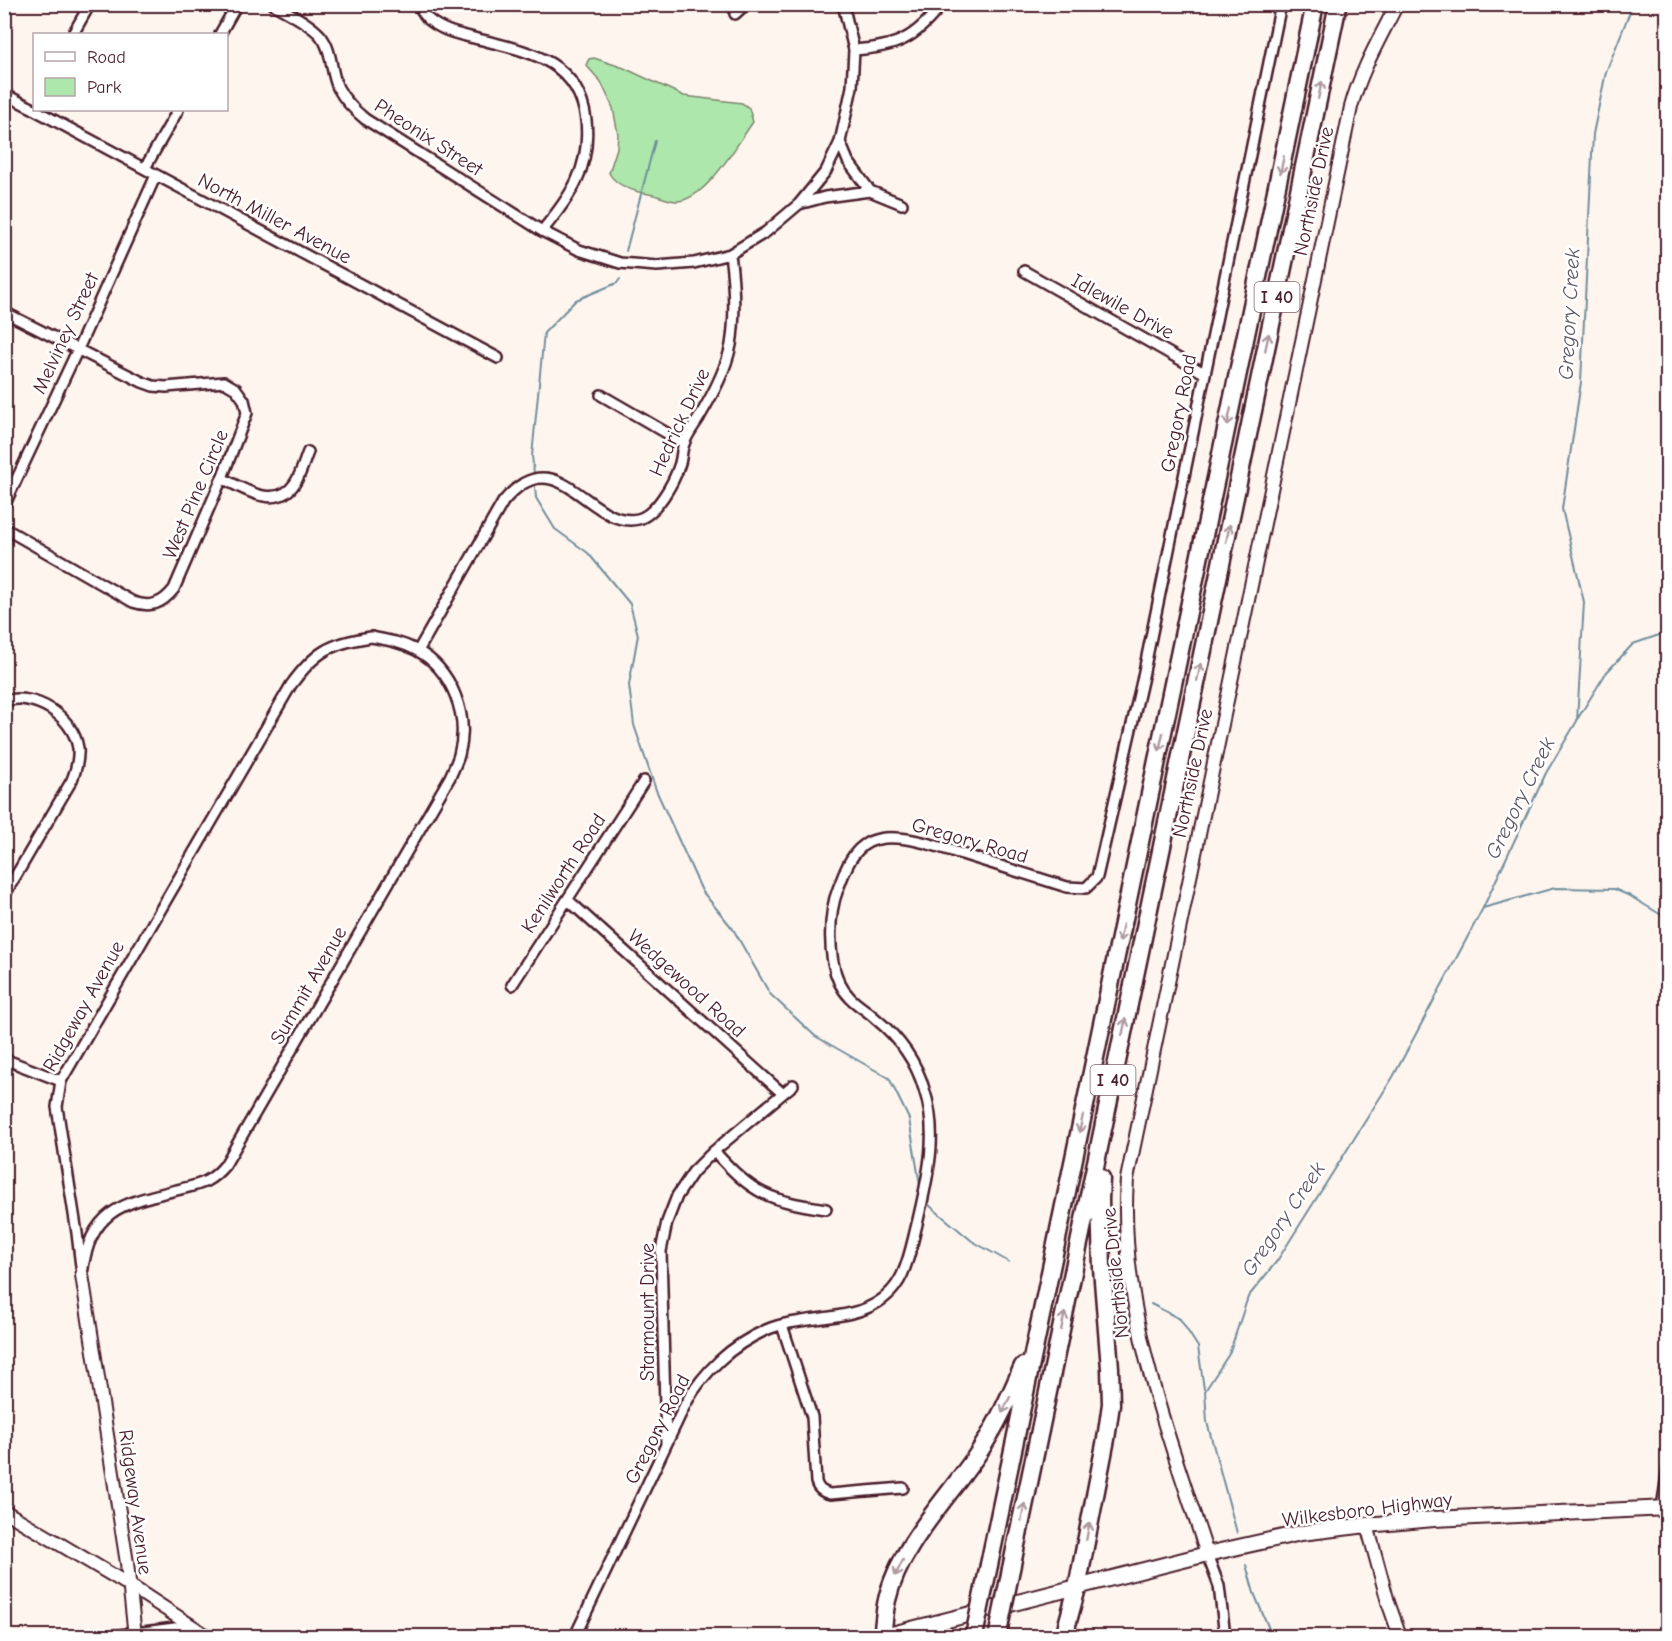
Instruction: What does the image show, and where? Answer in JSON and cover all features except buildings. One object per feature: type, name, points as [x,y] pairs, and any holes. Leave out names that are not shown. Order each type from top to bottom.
[{"type":"highway","name":"I 40","points":[[974,1636],[1315,4]]},
{"type":"highway","name":"I 40","points":[[997,1635],[1338,4]]},
{"type":"highway","points":[[1064,1636],[1077,1588],[1111,1404],[1100,1200],[1105,1131],[1116,1064]]},
{"type":"highway","points":[[883,1636],[887,1599],[897,1570],[914,1542],[979,1452],[1005,1407],[1026,1360],[1042,1311]]},
{"type":"main road","name":"Wilkesboro Highway","points":[[883,1636],[1207,1554],[1301,1533],[1367,1525],[1489,1516],[1665,1508]]},
{"type":"street","points":[[74,33],[90,4]]},
{"type":"street","points":[[221,33],[237,4]]},
{"type":"street","name":"Pheonix Street","points":[[273,4],[320,35],[328,49],[338,86],[349,105],[365,119],[542,231],[579,250],[620,263],[657,266],[694,263],[730,254],[766,232],[799,204],[826,171],[840,141],[852,87],[854,50],[843,4]]},
{"type":"street","points":[[418,4],[427,18],[442,29],[527,51],[546,59],[562,71],[576,88],[584,108],[587,136],[584,164],[573,191],[542,231]]},
{"type":"street","points":[[735,14],[746,4]]},
{"type":"street","points":[[854,50],[880,48],[905,39],[926,25],[942,4]]},
{"type":"street","name":"Gregory Road","points":[[575,1636],[686,1403],[696,1385],[709,1369],[751,1338],[782,1325],[847,1315],[868,1308],[887,1295],[901,1278],[909,1257],[930,1165],[931,1116],[924,1088],[912,1061],[896,1037],[875,1017],[860,1008],[848,996],[839,981],[832,952],[831,923],[836,894],[846,866],[855,853],[868,843],[883,838],[899,838],[933,846],[1067,887],[1086,888],[1097,877],[1142,681],[1281,4]]},
{"type":"street","name":"Northside Drive","points":[[1207,1554],[1140,1335],[1125,1212],[1127,1179],[1351,107],[1367,62],[1397,4]]},
{"type":"street","name":"North Miller Avenue","points":[[4,94],[33,107]]},
{"type":"street","name":"North Miller Avenue","points":[[41,111],[498,358]]},
{"type":"street","points":[[145,168],[177,111]]},
{"type":"street","points":[[840,141],[848,161],[870,191]]},
{"type":"street","name":"Melviney Street","points":[[4,506],[156,175]]},
{"type":"street","points":[[799,204],[825,197],[870,191],[902,204]]},
{"type":"street","name":"Hedrick Drive","points":[[418,651],[502,502],[512,490],[525,482],[540,479],[556,480],[614,517],[628,521],[642,518],[658,503],[671,485],[680,465],[684,443],[711,398],[730,347],[735,286],[730,254]]},
{"type":"street","name":"Idlewile Drive","points":[[1024,271],[1204,373]]},
{"type":"street","name":"West Pine Circle","points":[[4,312],[153,386],[224,382],[236,389],[244,399],[247,413],[222,478],[174,589],[167,598],[156,605],[144,606],[133,602],[4,528]]},
{"type":"street","points":[[601,395],[684,443]]},
{"type":"street","points":[[222,478],[258,495],[277,496],[293,486],[308,452]]},
{"type":"street","name":"Ridgeway Avenue","points":[[134,1635],[129,1586],[57,1107],[61,1081],[279,705],[305,665],[324,650],[347,640],[371,638],[395,641],[418,651]]},
{"type":"street","name":"Summit Avenue","points":[[82,1275],[90,1239],[100,1222],[116,1209],[134,1202],[201,1185],[217,1175],[225,1165],[450,777],[459,754],[463,731],[460,707],[451,685],[436,666],[418,651]]},
{"type":"street","points":[[4,701],[26,699],[58,714],[66,721],[74,734],[78,749],[77,765],[72,780],[4,896]]},
{"type":"street","name":"Kenilworth Road","points":[[512,986],[644,781]]},
{"type":"street","name":"Wedgewood Road","points":[[568,900],[782,1093]]},
{"type":"street","points":[[4,1059],[61,1081]]},
{"type":"street","name":"Starmount Drive","points":[[666,1447],[661,1251],[667,1222],[677,1196],[693,1172],[714,1151],[793,1085]]},
{"type":"street","points":[[714,1151],[733,1173],[750,1187],[770,1198],[826,1209]]},
{"type":"street","points":[[782,1325],[812,1417],[818,1488],[830,1494],[903,1488]]},
{"type":"street","points":[[1665,1508],[1668,1468]]},
{"type":"street","points":[[4,1511],[207,1636]]},
{"type":"street","points":[[1367,1525],[1388,1602],[1400,1636]]},
{"type":"street","points":[[1207,1554],[1219,1586],[1225,1636]]},
{"type":"street","points":[[111,1636],[134,1635],[190,1626]]},
{"type":"green space","points":[[594,58],[624,68],[684,96],[742,103],[749,108],[753,122],[720,170],[698,192],[687,199],[673,201],[632,190],[621,185],[609,173],[617,148],[618,134],[613,108],[601,82],[586,65],[589,59]]},
{"type":"waterway","name":"Gregory Creek","points":[[1237,1533],[1207,1422],[1205,1391],[1229,1354],[1248,1297],[1277,1261],[1393,1077],[1483,908],[1546,773],[1577,721],[1584,602],[1562,509],[1581,382],[1593,134],[1606,72],[1633,4]]},
{"type":"waterway","points":[[626,251],[655,141]]},
{"type":"waterway","points":[[534,473],[532,456],[544,333],[576,300],[617,283],[620,279]]},
{"type":"waterway","points":[[535,487],[536,498],[555,529],[588,553],[630,604],[638,635],[629,685],[634,725],[656,790],[702,891],[733,929],[770,994],[815,1036],[889,1078],[909,1119],[921,1191]]},
{"type":"waterway","points":[[1578,718],[1606,673],[1633,644],[1668,632]]},
{"type":"waterway","points":[[1483,908],[1555,888],[1614,889],[1668,919]]},
{"type":"waterway","points":[[925,1198],[930,1206],[972,1241],[1009,1262]]},
{"type":"waterway","points":[[1151,1304],[1180,1319],[1198,1347],[1204,1389]]},
{"type":"waterway","name":"Gregory Creek","points":[[1246,1565],[1254,1593],[1272,1636]]}]
